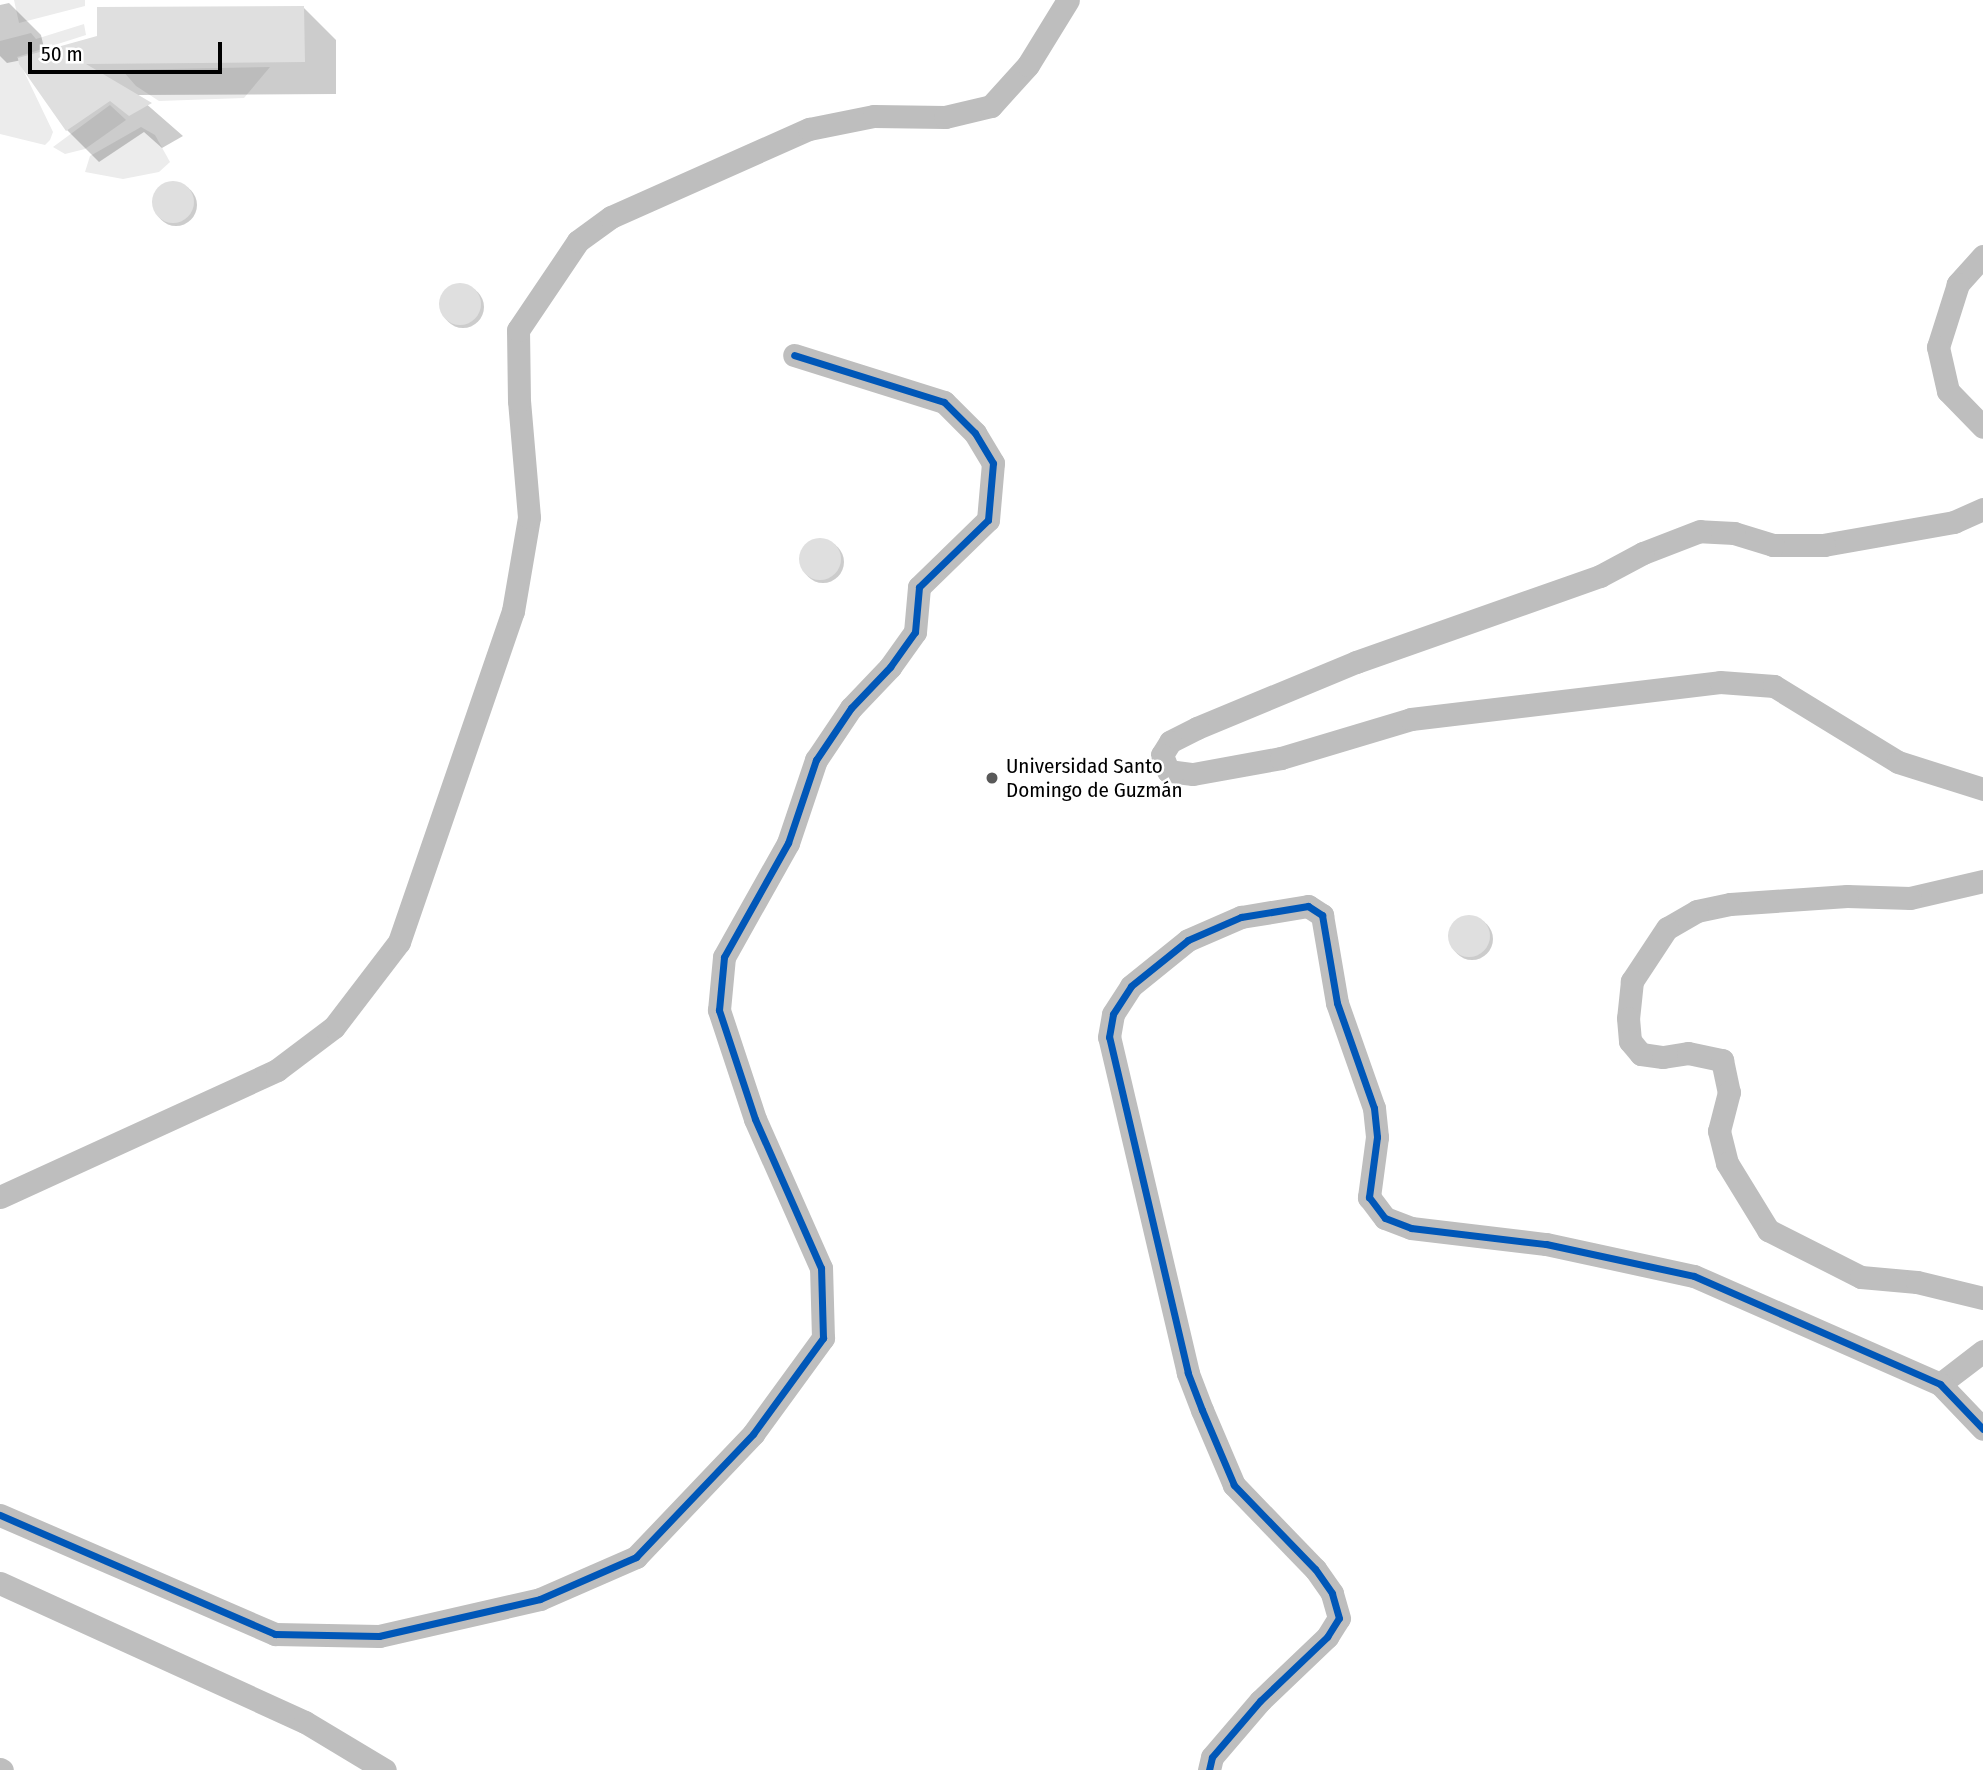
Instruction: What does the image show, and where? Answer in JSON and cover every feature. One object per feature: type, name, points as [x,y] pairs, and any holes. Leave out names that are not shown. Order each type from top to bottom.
[{"type":"street","points":[[0,1197],[277,1070],[334,1027],[399,942],[513,611],[529,517],[519,401],[518,330],[578,241],[611,217],[809,129],[874,116],[945,117],[990,106],[1028,65],[1068,0]]},
{"type":"street","points":[[1983,256],[1958,285],[1938,348],[1948,391],[1983,427]]},
{"type":"street","points":[[0,1515],[275,1634],[379,1636],[540,1599],[636,1556],[753,1434],[822,1338],[821,1268],[755,1118],[719,1010],[724,957],[788,843],[816,760],[851,708],[890,667],[915,632],[919,587],[988,520],[993,463],[975,433],[944,402],[794,355]]},
{"type":"street","points":[[1983,509],[1954,522],[1824,545],[1773,545],[1734,533],[1700,531],[1600,576],[1356,662],[1197,728],[1170,742],[1162,755],[1168,771],[1193,774],[1280,758],[1411,719],[1720,682],[1774,687],[1898,762],[1983,789]]},
{"type":"street","points":[[1983,881],[1910,898],[1834,897],[1730,904],[1697,911],[1667,928],[1632,981],[1628,1018],[1630,1041],[1641,1054],[1663,1057],[1688,1052],[1722,1060],[1729,1092],[1719,1131],[1727,1163],[1768,1230],[1861,1277],[1917,1282],[1983,1298]]},
{"type":"street","points":[[1209,1770],[1212,1757],[1260,1701],[1327,1637],[1339,1618],[1332,1593],[1315,1569],[1234,1485],[1202,1410],[1188,1373],[1156,1223],[1112,1063],[1109,1037],[1113,1013],[1131,986],[1188,940],[1241,917],[1308,906],[1322,915],[1337,1003],[1374,1108],[1377,1137],[1369,1196],[1385,1218],[1411,1228],[1546,1244],[1694,1276],[1940,1384],[1983,1429]]},
{"type":"street","points":[[1940,1384],[1983,1350]]},
{"type":"street","points":[[0,1583],[305,1722],[385,1770]]},
{"type":"shaded area","points":[[14,0],[85,0],[85,6],[19,23]]},
{"type":"shaded area","points":[[84,24],[86,35],[17,57],[53,132],[50,140],[45,145],[0,134],[0,41],[31,33],[36,39]]},
{"type":"shaded area","points":[[270,67],[244,98],[159,101],[136,86],[122,70]]},
{"type":"shaded area","points":[[110,105],[126,120],[85,149],[65,154],[53,147]]},
{"type":"shaded area","points":[[141,127],[155,135],[170,162],[159,172],[123,179],[85,172],[90,156]]},
{"type":"building","points":[[304,6],[305,62],[86,64],[152,103],[129,116],[110,101],[66,131],[19,64],[18,58],[97,36],[97,7]]},
{"type":"building","points":[[173,181],[188,187],[194,202],[188,217],[173,223],[158,217],[152,202],[158,187]]},
{"type":"building","points":[[460,283],[475,289],[481,304],[475,319],[460,325],[445,319],[439,304],[445,289]]},
{"type":"building","points":[[820,538],[835,544],[841,559],[835,574],[820,580],[805,574],[799,559],[805,544]]},
{"type":"building","points":[[1469,915],[1484,921],[1490,936],[1484,951],[1469,957],[1454,951],[1448,936],[1454,921]]},
{"type":"cycle path","points":[[0,1515],[275,1634],[379,1636],[540,1599],[636,1557],[753,1434],[823,1338],[821,1268],[755,1119],[719,1010],[724,957],[788,843],[816,760],[851,708],[890,667],[915,632],[919,587],[988,520],[993,463],[975,433],[944,402],[794,355]]},
{"type":"cycle path","points":[[1209,1770],[1212,1757],[1260,1701],[1327,1637],[1339,1618],[1332,1593],[1315,1569],[1234,1485],[1202,1410],[1188,1373],[1109,1037],[1113,1014],[1131,986],[1188,940],[1241,917],[1308,906],[1322,915],[1337,1003],[1374,1108],[1377,1137],[1369,1197],[1385,1218],[1411,1228],[1546,1244],[1694,1276],[1940,1384],[1983,1429]]},
{"type":"place","name":"Universidad Santo Domingo de Guzmán","points":[[992,778]]}]
